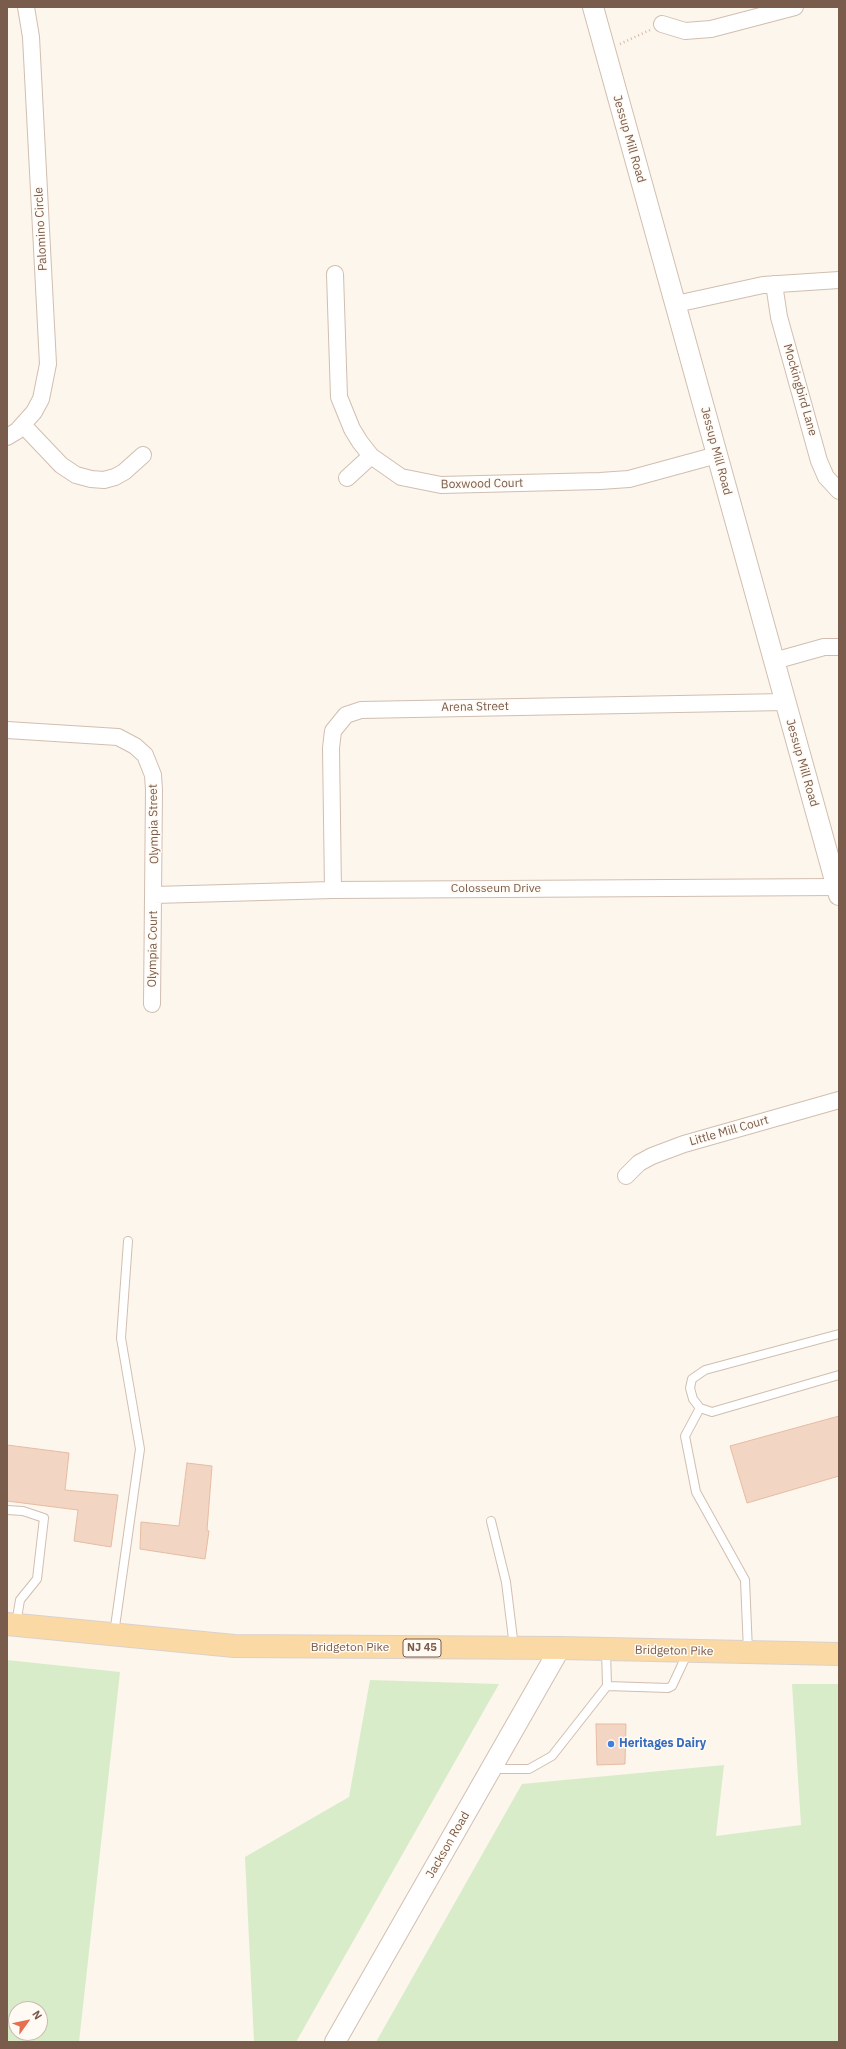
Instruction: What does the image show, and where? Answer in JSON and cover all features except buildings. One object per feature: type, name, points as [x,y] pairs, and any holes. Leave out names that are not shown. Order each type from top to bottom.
[{"type":"main road","name":"Bridgeton Pike","points":[[11,1625],[224,1646],[560,1648],[839,1654]]},
{"type":"street","name":"Palomino Circle","points":[[7,437],[22,425],[34,412],[41,399],[48,364],[31,37],[26,7]]},
{"type":"street","name":"Jessup Mill Road","points":[[593,7],[785,702],[835,864],[838,891]]},
{"type":"street","points":[[662,24],[685,32],[711,29],[795,7]]},
{"type":"street","name":"Boxwood Court","points":[[335,274],[338,397],[352,429],[371,456],[401,477],[441,485],[592,481],[629,478],[717,455]]},
{"type":"street","points":[[676,304],[738,289],[774,284],[839,280]]},
{"type":"street","name":"Mockingbird Lane","points":[[774,284],[780,317],[820,461],[826,477],[839,491]]},
{"type":"street","points":[[22,425],[61,465],[76,475],[91,479],[104,480],[115,477],[124,472],[143,455]]},
{"type":"street","points":[[347,478],[371,456]]},
{"type":"street","points":[[774,661],[824,647],[839,647]]},
{"type":"street","name":"Arena Street","points":[[333,890],[331,748],[333,731],[346,715],[361,710],[785,702]]},
{"type":"street","name":"Olympia Street","points":[[7,730],[118,737],[135,746],[145,755],[153,775],[154,790],[154,895]]},
{"type":"street","name":"Colosseum Drive","points":[[154,895],[333,890],[838,891]]},
{"type":"street","name":"Olympia Court","points":[[152,1004],[154,895]]},
{"type":"street","name":"Little Mill Court","points":[[626,1176],[639,1163],[652,1156],[684,1144],[839,1100]]},
{"type":"street","name":"Jackson Road","points":[[335,2042],[560,1648]]},
{"type":"lane","points":[[114,1635],[140,1449],[122,1338],[128,1241]]},
{"type":"lane","points":[[839,1334],[698,1373],[692,1379],[690,1388],[693,1399],[700,1408],[712,1412],[839,1375]]},
{"type":"lane","points":[[700,1408],[685,1436],[696,1492],[745,1580],[748,1652]]},
{"type":"lane","points":[[7,1510],[23,1511],[44,1518],[37,1579],[20,1600],[11,1625]]},
{"type":"lane","points":[[492,1521],[506,1582],[514,1648]]},
{"type":"lane","points":[[491,1769],[529,1769],[552,1756],[607,1686],[606,1649]]},
{"type":"lane","points":[[607,1686],[668,1688],[672,1686],[689,1651]]},
{"type":"path","points":[[605,50],[632,40],[662,24]]},
{"type":"green space","points":[[7,1660],[120,1672],[79,2042],[7,2042]]},
{"type":"green space","points":[[370,1680],[499,1684],[296,2042],[254,2042],[245,1857],[349,1797]]},
{"type":"green space","points":[[792,1684],[839,1684],[839,2042],[376,2042],[522,1784],[724,1765],[716,1836],[801,1825]]},
{"type":"place","name":"Heritages Dairy","points":[[611,1744]]}]
